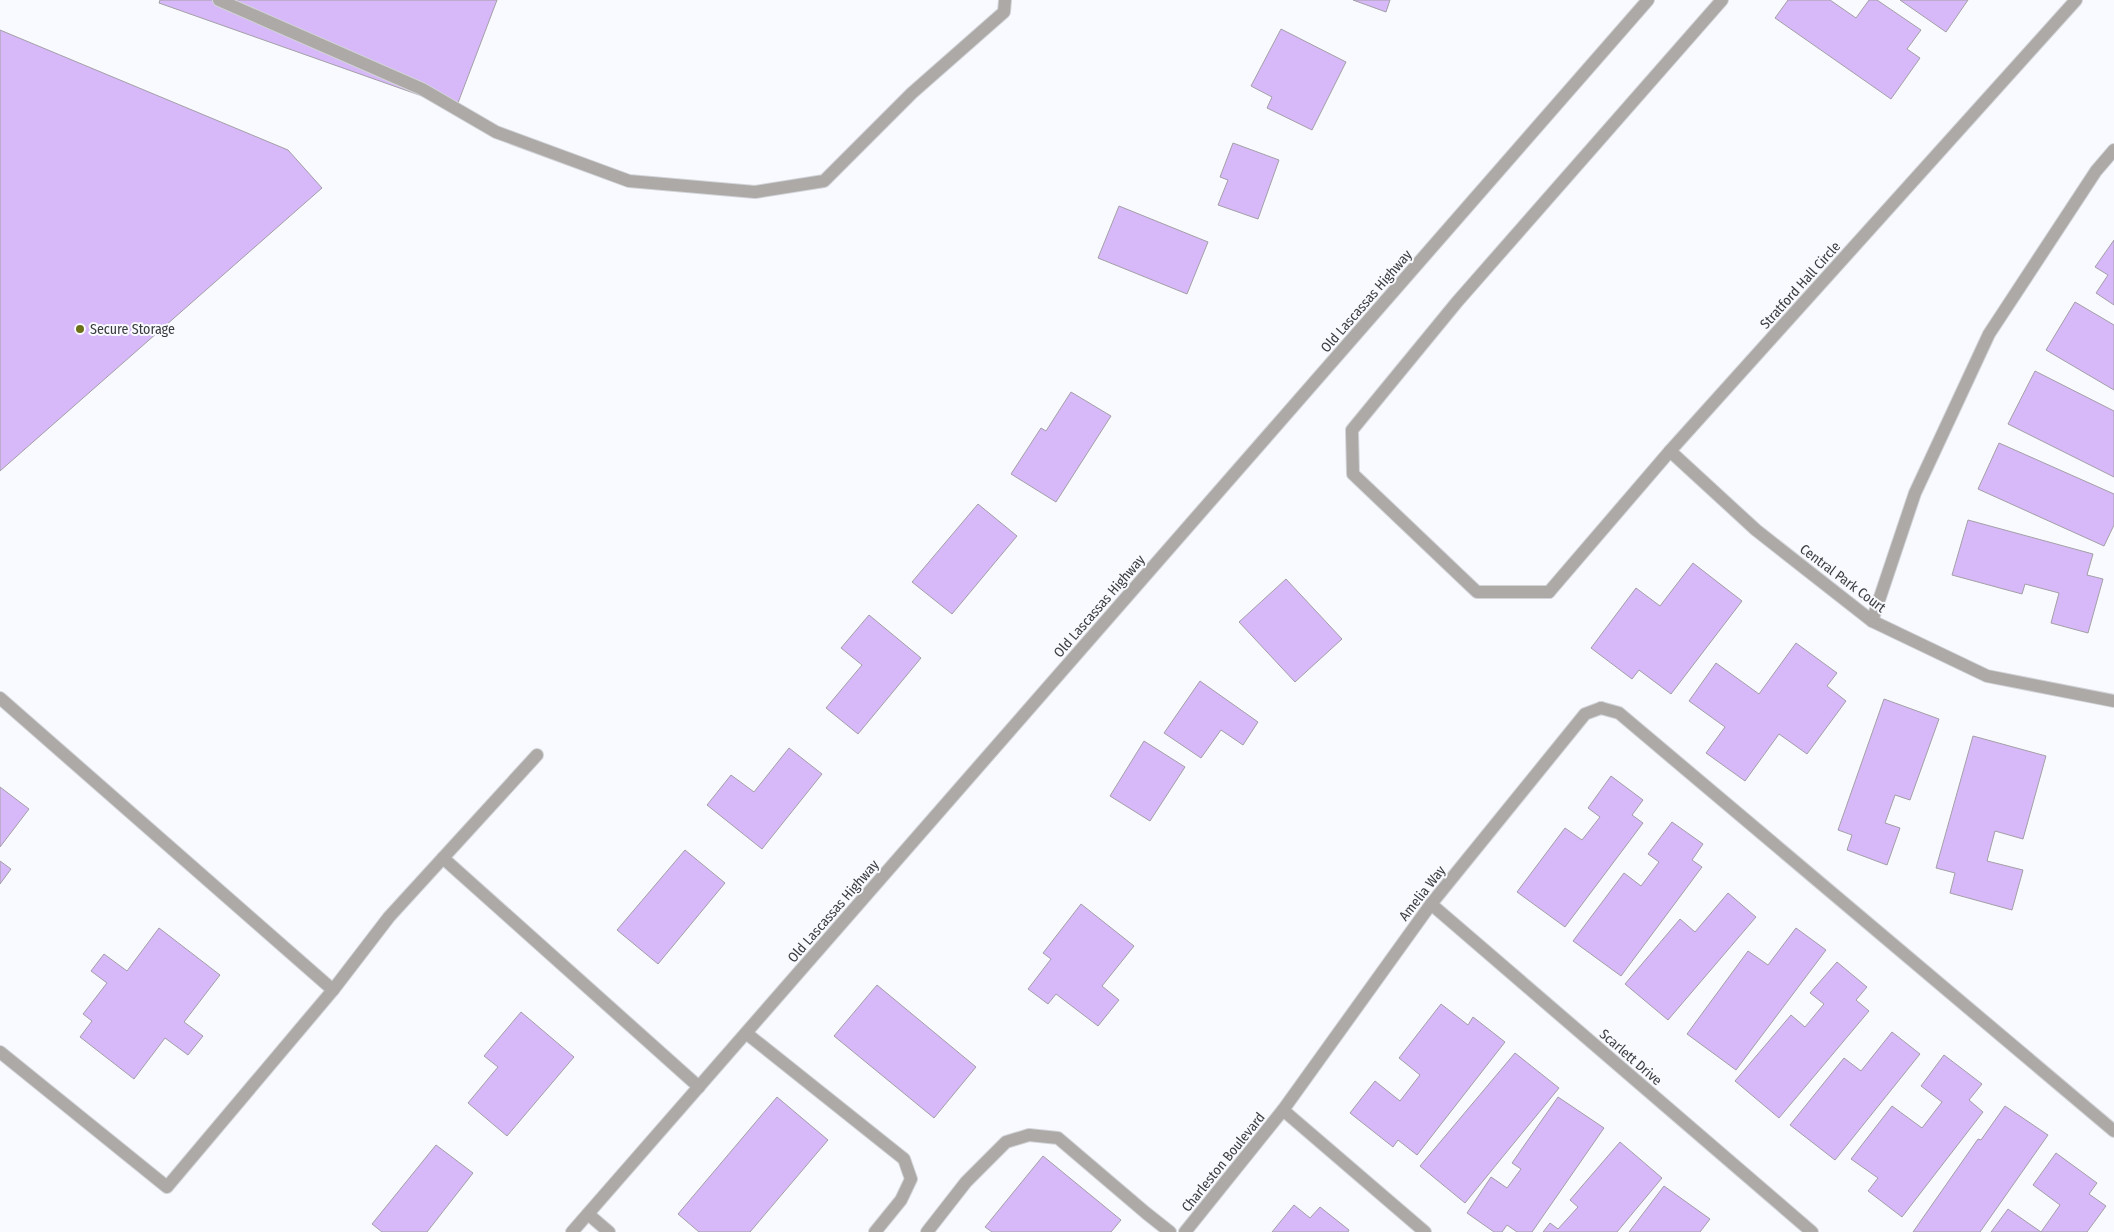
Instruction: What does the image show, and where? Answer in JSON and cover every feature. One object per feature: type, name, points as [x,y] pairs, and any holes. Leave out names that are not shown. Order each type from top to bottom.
[{"type":"street","points":[[219,0],[422,89],[496,132],[628,181],[755,192],[824,181],[912,92],[1004,12],[1005,0]]},
{"type":"street","name":"Old Lascassas Highway","points":[[572,1232],[1648,0]]},
{"type":"street","name":"Stratford Hall Circle","points":[[1722,0],[1457,302],[1352,430],[1353,474],[1477,592],[1549,592],[1670,450],[2076,0]]},
{"type":"street","points":[[1872,621],[1915,493],[1989,334],[2096,171],[2114,150]]},
{"type":"street","name":"Central Park Court","points":[[1670,450],[1756,530],[1872,621],[1987,676],[2114,701]]},
{"type":"street","points":[[0,698],[333,990]]},
{"type":"street","name":"Amelia Way","points":[[1283,1110],[1431,904],[1585,714],[1601,708],[1619,713],[2114,1131]]},
{"type":"street","points":[[0,1052],[167,1187],[333,990],[389,917],[537,755]]},
{"type":"street","points":[[443,858],[699,1086]]},
{"type":"street","name":"Scarlett Drive","points":[[1431,904],[1812,1232]]},
{"type":"street","points":[[746,1033],[904,1159],[911,1179],[901,1200],[875,1232]]},
{"type":"street","points":[[1283,1110],[1425,1232]]},
{"type":"street","name":"Charleston Boulevard","points":[[1185,1232],[1283,1110]]},
{"type":"street","points":[[928,1232],[966,1182],[1006,1142],[1029,1135],[1058,1138],[1170,1232]]},
{"type":"street","points":[[588,1214],[609,1232]]},
{"type":"building","points":[[160,0],[497,0],[456,108],[159,3]]},
{"type":"building","points":[[1353,0],[1390,0],[1386,12]]},
{"type":"building","points":[[1788,0],[1830,0],[1856,18],[1869,0],[1877,0],[1921,30],[1907,49],[1920,58],[1891,99],[1775,18]]},
{"type":"building","points":[[1900,0],[1968,0],[1946,32]]},
{"type":"building","points":[[1281,29],[1346,62],[1312,130],[1267,108],[1272,97],[1251,86]]},
{"type":"building","name":"Secure Storage","points":[[0,30],[288,150],[322,188],[0,471]]},
{"type":"building","points":[[1233,143],[1279,160],[1258,219],[1218,205],[1228,180],[1220,177]]},
{"type":"building","points":[[1119,206],[1208,242],[1187,294],[1098,258]]},
{"type":"building","points":[[2114,240],[2114,305],[2096,293],[2108,275],[2095,267]]},
{"type":"building","points":[[2075,302],[2114,325],[2114,390],[2046,350]]},
{"type":"building","points":[[2035,371],[2114,411],[2114,477],[2008,424]]},
{"type":"building","points":[[1071,392],[1111,416],[1056,502],[1011,474],[1041,428],[1046,431]]},
{"type":"building","points":[[1999,443],[2114,494],[2114,525],[2104,546],[1978,489]]},
{"type":"building","points":[[978,504],[1017,536],[952,614],[912,582]]},
{"type":"building","points":[[1968,520],[2093,554],[2087,575],[2103,579],[2088,633],[2051,623],[2059,593],[2025,584],[2022,594],[1952,575]]},
{"type":"building","points":[[1693,563],[1742,601],[1671,694],[1639,670],[1632,679],[1591,648],[1636,588],[1660,606]]},
{"type":"building","points":[[1286,579],[1342,639],[1295,682],[1239,622]]},
{"type":"building","points":[[869,615],[921,658],[858,734],[826,708],[862,665],[841,648]]},
{"type":"building","points":[[1796,643],[1837,673],[1827,686],[1846,701],[1807,754],[1779,734],[1745,781],[1706,753],[1725,727],[1689,701],[1716,663],[1759,694]]},
{"type":"building","points":[[1200,681],[1258,722],[1243,745],[1221,730],[1201,758],[1164,733]]},
{"type":"building","points":[[1884,699],[1939,719],[1910,800],[1895,795],[1885,823],[1900,828],[1887,865],[1847,850],[1852,835],[1838,830]]},
{"type":"building","points":[[1973,736],[2046,756],[2023,839],[1995,831],[1987,861],[2023,870],[2012,910],[1950,893],[1955,873],[1936,868]]},
{"type":"building","points":[[1144,741],[1185,767],[1150,821],[1110,796]]},
{"type":"building","points":[[789,748],[822,774],[762,849],[707,805],[731,775],[754,792]]},
{"type":"building","points":[[1611,776],[1643,800],[1632,815],[1643,823],[1565,927],[1517,892],[1565,828],[1582,840],[1600,817],[1588,808]]},
{"type":"building","points":[[0,787],[29,809],[0,847]]},
{"type":"building","points":[[1672,822],[1703,844],[1692,860],[1702,867],[1621,976],[1573,941],[1624,873],[1641,886],[1659,862],[1648,854]]},
{"type":"building","points":[[685,850],[725,883],[658,964],[617,930]]},
{"type":"building","points":[[0,861],[11,869],[0,884]]},
{"type":"building","points":[[1728,893],[1756,917],[1668,1020],[1625,984],[1680,919],[1695,932]]},
{"type":"building","points":[[1081,904],[1134,946],[1102,986],[1119,1000],[1098,1026],[1056,994],[1048,1004],[1028,989],[1051,959],[1043,953]]},
{"type":"building","points":[[159,928],[220,975],[184,1022],[203,1036],[188,1055],[165,1038],[134,1079],[80,1037],[92,1021],[83,1014],[107,983],[91,971],[104,954],[127,971]]},
{"type":"building","points":[[1796,928],[1826,950],[1736,1070],[1687,1034],[1748,951],[1768,965]]},
{"type":"building","points":[[1837,962],[1867,987],[1856,1000],[1869,1011],[1779,1118],[1735,1081],[1791,1015],[1805,1027],[1824,1004],[1810,993]]},
{"type":"building","points":[[877,985],[976,1067],[934,1118],[834,1036]]},
{"type":"building","points":[[1441,1004],[1468,1025],[1473,1017],[1505,1042],[1417,1155],[1398,1140],[1393,1147],[1350,1113],[1375,1081],[1400,1101],[1420,1075],[1399,1058]]},
{"type":"building","points":[[521,1012],[574,1057],[507,1136],[468,1103],[498,1067],[484,1056]]},
{"type":"building","points":[[1892,1032],[1920,1054],[1835,1160],[1790,1125],[1844,1058],[1861,1071]]},
{"type":"building","points":[[1515,1053],[1559,1088],[1465,1203],[1420,1166]]},
{"type":"building","points":[[1944,1055],[1982,1084],[1969,1100],[1983,1112],[1902,1217],[1868,1191],[1878,1178],[1851,1159],[1892,1106],[1922,1128],[1942,1102],[1921,1086]]},
{"type":"building","points":[[777,1097],[828,1140],[750,1232],[699,1232],[678,1214]]},
{"type":"building","points":[[1558,1097],[1604,1128],[1532,1232],[1517,1232],[1507,1225],[1502,1232],[1494,1232],[1467,1213],[1491,1177],[1507,1188],[1521,1169],[1512,1163]]},
{"type":"building","points":[[2005,1106],[2048,1135],[1980,1232],[1913,1232],[1978,1139],[1981,1140]]},
{"type":"building","points":[[1620,1142],[1662,1178],[1617,1232],[1543,1232],[1550,1223],[1558,1229],[1578,1207],[1570,1200]]},
{"type":"building","points":[[436,1145],[473,1173],[427,1232],[382,1232],[372,1224]]},
{"type":"building","points":[[2056,1153],[2097,1183],[2089,1194],[2106,1206],[2087,1232],[2041,1232],[2060,1205],[2033,1185]]},
{"type":"building","points":[[1043,1156],[1121,1220],[1111,1232],[992,1232],[985,1227]]},
{"type":"building","points":[[1664,1186],[1710,1219],[1700,1232],[1629,1232]]},
{"type":"building","points":[[1294,1205],[1310,1218],[1320,1207],[1349,1230],[1348,1232],[1272,1232]]},
{"type":"building","points":[[2008,1209],[2041,1232],[1991,1232]]},
{"type":"place","name":"Secure Storage","points":[[80,329]]}]
